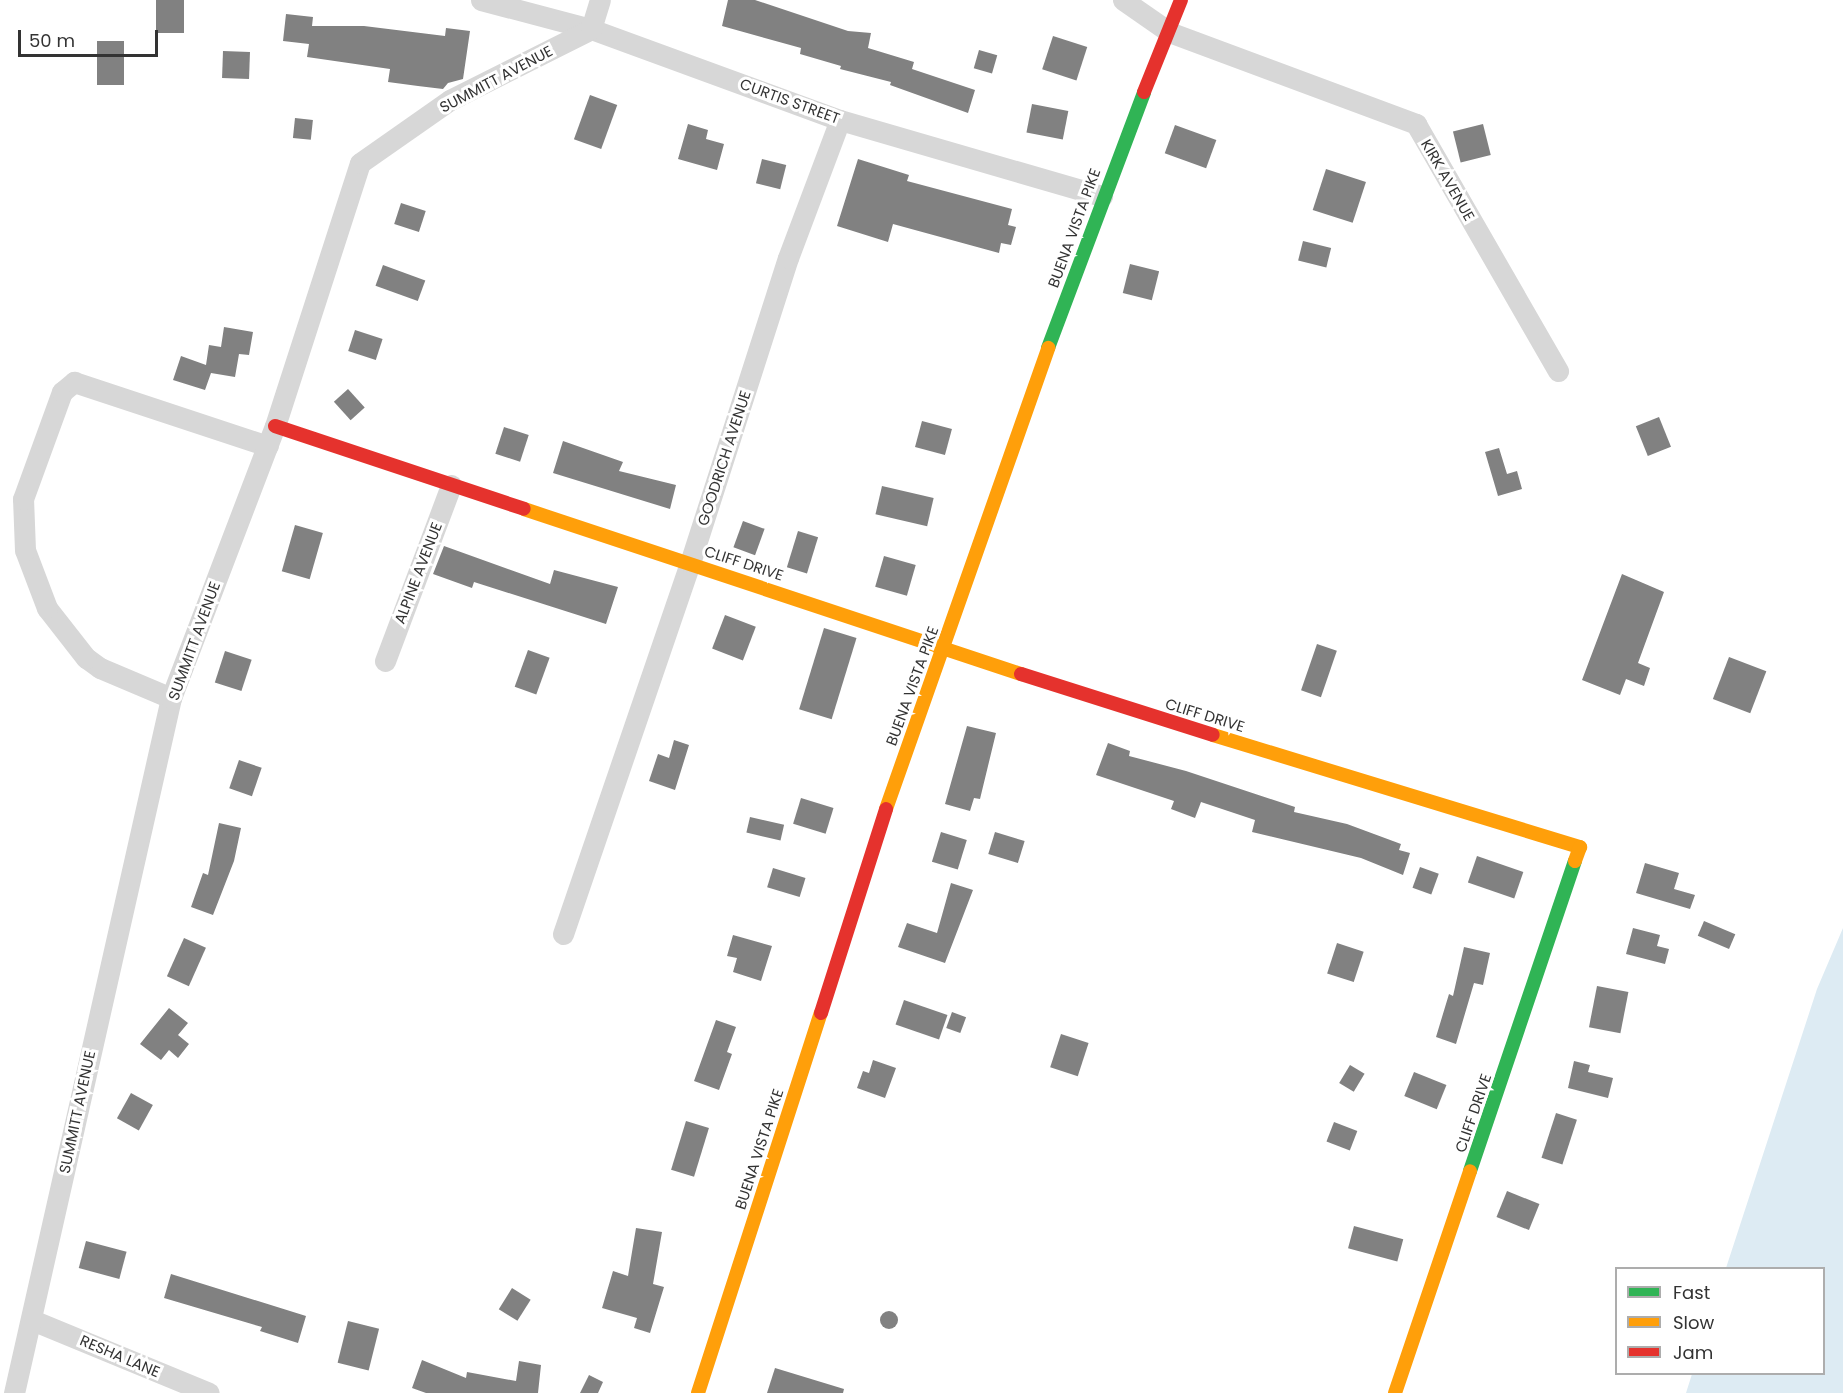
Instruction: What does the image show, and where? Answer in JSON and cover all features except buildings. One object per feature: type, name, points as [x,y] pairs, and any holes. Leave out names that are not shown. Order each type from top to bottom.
[{"type":"street","name":"CURTIS STREET","points":[[481,0],[591,29],[840,120],[1102,196]]},
{"type":"street","points":[[591,29],[600,0]]},
{"type":"street","name":"KIRK AVENUE","points":[[1122,0],[1169,32],[1416,124],[1558,371]]},
{"type":"street","name":"BUENA VISTA PIKE","points":[[698,1393],[885,812],[1102,196],[1181,0]]},
{"type":"street","name":"SUMMITT AVENUE","points":[[14,1393],[171,698],[271,436],[360,163],[450,100],[591,29]]},
{"type":"street","name":"GOODRICH AVENUE","points":[[563,934],[690,563],[789,258],[840,120]]},
{"type":"street","points":[[171,698],[100,668],[86,658],[47,608],[25,550],[23,500],[62,392],[74,382],[271,436]]},
{"type":"street","name":"CLIFF DRIVE","points":[[271,436],[451,486],[944,647],[1098,700],[1580,847],[1395,1393]]},
{"type":"street","name":"ALPINE AVENUE","points":[[385,661],[451,486]]},
{"type":"street","name":"RESHA LANE","points":[[32,1320],[208,1393]]},
{"type":"shaded area","points":[[1843,928],[1843,1393],[1686,1393],[1692,1375],[1825,1375],[1825,1267],[1726,1267],[1817,989]]},
{"type":"traffic: fast","points":[[1048,348],[1144,92]]},
{"type":"traffic: fast","points":[[1470,1171],[1575,861]]},
{"type":"traffic: slow","points":[[886,809],[1048,348]]},
{"type":"traffic: slow","points":[[524,509],[1021,674]]},
{"type":"traffic: slow","points":[[1213,735],[1580,847],[1575,861]]},
{"type":"traffic: slow","points":[[698,1393],[821,1013]]},
{"type":"traffic: slow","points":[[1395,1393],[1470,1171]]},
{"type":"traffic: jam","points":[[1144,92],[1181,0]]},
{"type":"traffic: jam","points":[[275,426],[524,509]]},
{"type":"traffic: jam","points":[[1021,674],[1213,735]]},
{"type":"traffic: jam","points":[[821,1013],[886,809]]}]
